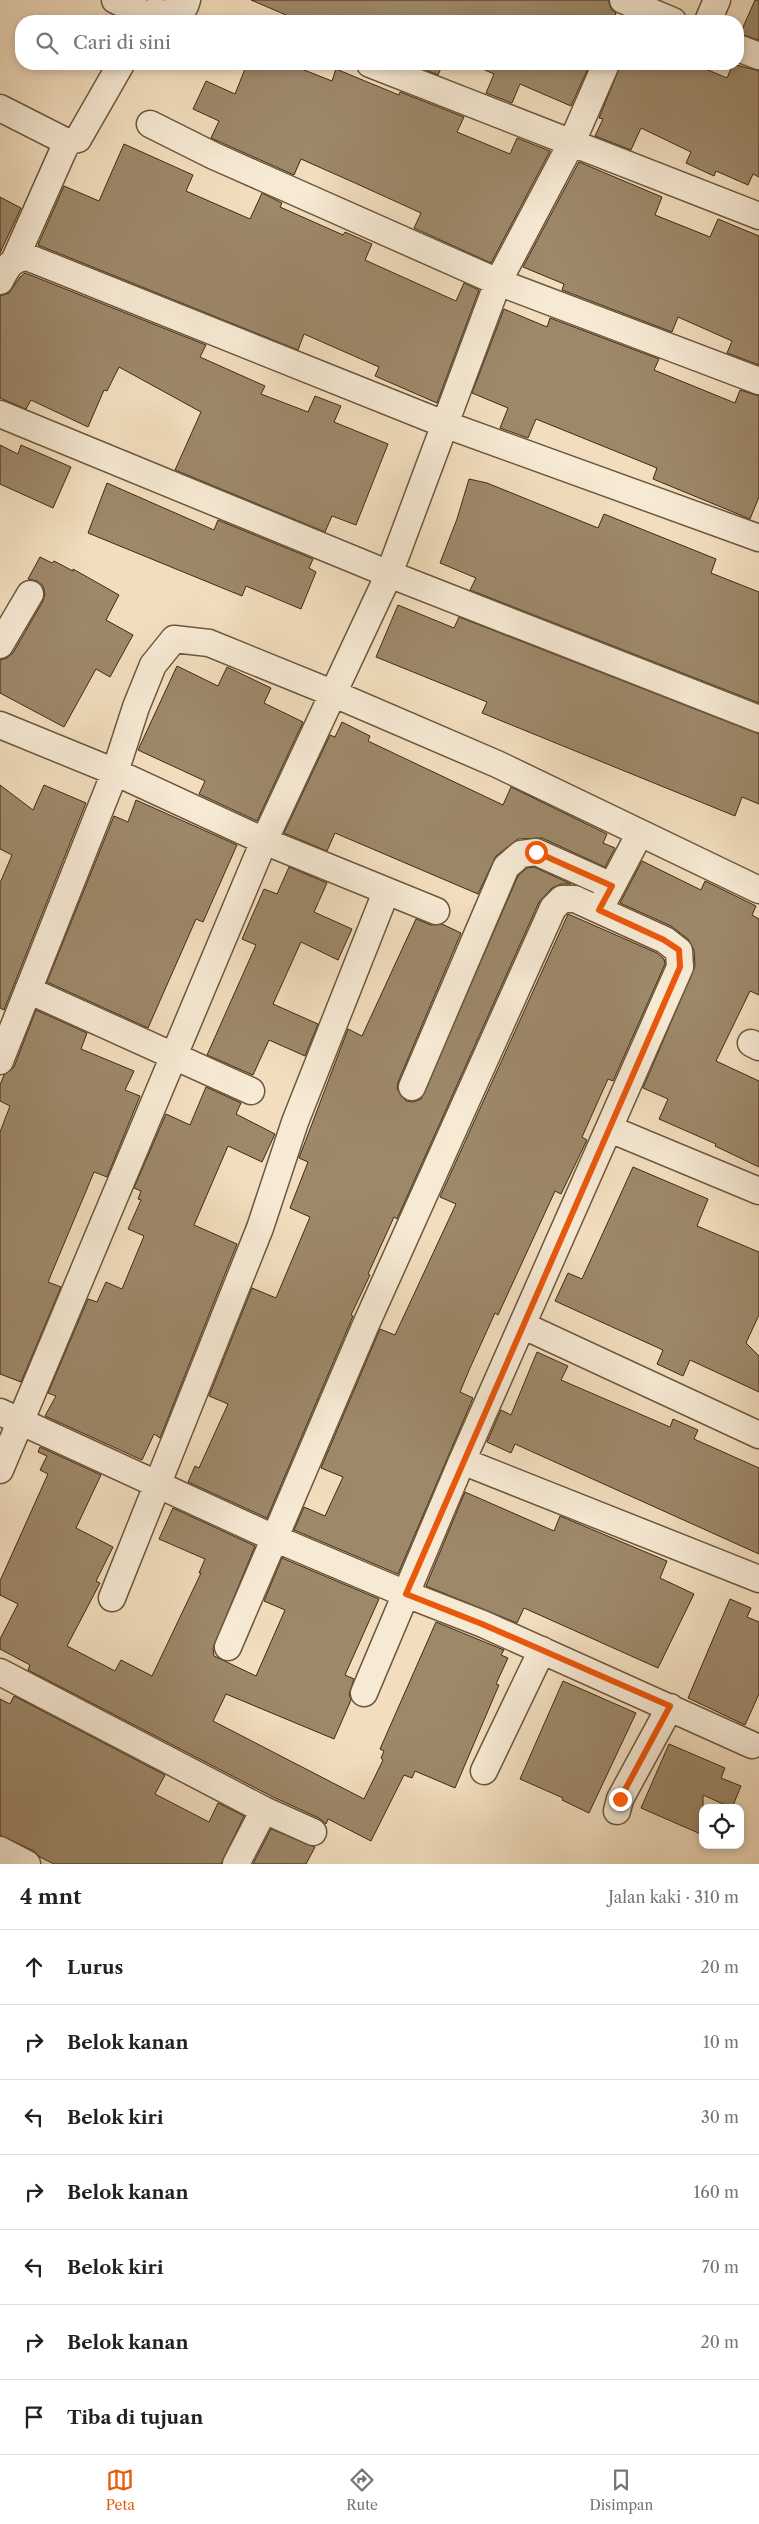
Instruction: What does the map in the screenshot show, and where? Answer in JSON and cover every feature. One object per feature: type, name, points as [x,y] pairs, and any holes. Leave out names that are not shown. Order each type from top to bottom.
[{"type":"street","points":[[116,0],[140,15]]},
{"type":"street","points":[[150,15],[154,12],[167,14],[185,6],[187,0]]},
{"type":"street","points":[[711,15],[717,0]]},
{"type":"street","points":[[627,8],[652,15]]},
{"type":"street","points":[[744,50],[759,56]]},
{"type":"street","points":[[0,108],[67,142],[78,139],[118,70]]},
{"type":"street","points":[[386,70],[759,216]]},
{"type":"street","points":[[0,1470],[10,1416],[175,1057],[264,841],[389,574],[498,282],[572,142],[603,70]]},
{"type":"street","points":[[150,124],[214,156],[498,282],[759,381]]},
{"type":"street","points":[[16,259],[67,142]]},
{"type":"street","points":[[0,281],[8,265],[16,259],[27,257],[444,424],[759,538]]},
{"type":"street","points":[[0,414],[389,574],[759,719]]},
{"type":"street","points":[[0,645],[30,594]]},
{"type":"street","points":[[0,1061],[115,772],[136,708],[153,665],[174,639],[209,643],[332,693],[497,764],[759,890]]},
{"type":"street","points":[[0,725],[115,772],[264,841],[436,911]]},
{"type":"street","points":[[599,910],[640,833]]},
{"type":"street","points":[[412,1087],[506,866],[521,854],[536,852],[612,886]]},
{"type":"street","points":[[112,1598],[260,1228],[296,1122],[386,892]]},
{"type":"street","points":[[228,1647],[367,1322],[553,908],[562,899],[576,899],[664,940],[679,950],[680,967],[462,1461],[364,1693]]},
{"type":"street","points":[[28,990],[250,1091]]},
{"type":"street","points":[[610,1129],[759,1191]]},
{"type":"street","points":[[522,1325],[759,1435]]},
{"type":"street","points":[[10,1416],[274,1538],[542,1650],[670,1706],[752,1745]]},
{"type":"street","points":[[462,1461],[759,1579]]},
{"type":"street","points":[[484,1771],[542,1650]]},
{"type":"street","points":[[0,1672],[264,1810],[313,1832]]},
{"type":"street","points":[[617,1812],[620,1799],[670,1706]]},
{"type":"street","points":[[236,1864],[264,1810]]},
{"type":"street","points":[[0,1850],[27,1864]]},
{"type":"building","points":[[251,0],[608,0],[611,9],[616,13],[615,15],[286,15]]},
{"type":"building","points":[[755,0],[759,0],[759,40],[744,35],[744,25]]},
{"type":"building","points":[[744,67],[759,71],[759,177],[753,174],[748,185],[716,171],[714,176],[686,163],[691,152],[641,128],[631,150],[595,136],[603,119],[599,118],[619,70],[708,70],[727,78],[730,70],[744,70]]},
{"type":"building","points":[[245,70],[304,70],[332,81],[336,70],[338,70],[399,95],[400,92],[464,117],[457,132],[510,154],[517,138],[550,151],[491,263],[414,228],[421,213],[355,183],[301,159],[294,175],[211,138],[219,121],[193,109],[206,81],[235,94]]},
{"type":"building","points":[[426,70],[440,70],[438,75]]},
{"type":"building","points":[[485,70],[587,70],[571,106],[520,84],[512,103],[486,93],[494,74]]},
{"type":"building","points":[[124,144],[193,175],[186,191],[250,219],[262,193],[282,203],[280,207],[343,235],[345,232],[372,244],[365,260],[456,301],[464,283],[479,290],[437,403],[375,376],[379,367],[304,334],[298,350],[38,245],[64,186],[99,201]]},
{"type":"building","points":[[579,162],[662,197],[655,215],[710,237],[718,219],[759,236],[759,365],[727,353],[732,341],[678,317],[672,332],[562,290],[564,284],[523,267]]},
{"type":"building","points":[[0,197],[21,208],[0,253]]},
{"type":"building","points":[[25,273],[206,345],[200,357],[265,386],[261,394],[308,412],[315,396],[341,406],[334,422],[388,444],[356,525],[332,516],[325,532],[175,470],[201,412],[119,367],[107,391],[104,390],[88,427],[31,400],[26,409],[0,398],[0,296],[9,293]]},
{"type":"building","points":[[504,309],[547,327],[550,318],[659,359],[654,370],[735,403],[740,390],[759,396],[759,497],[750,519],[653,479],[657,468],[536,419],[528,438],[500,428],[508,408],[472,393]]},
{"type":"building","points":[[0,445],[18,454],[21,445],[71,467],[53,508],[0,484]]},
{"type":"building","points":[[469,479],[487,483],[598,528],[604,514],[716,559],[711,573],[759,592],[759,703],[470,590],[476,578],[440,563],[457,519]]},
{"type":"building","points":[[107,483],[214,530],[218,520],[313,559],[309,568],[316,572],[301,609],[246,586],[242,596],[88,533]]},
{"type":"building","points":[[40,557],[52,563],[54,561],[73,571],[73,569],[119,595],[106,620],[133,635],[110,677],[96,669],[64,727],[0,693],[0,660],[7,658],[13,653],[43,601],[45,594],[43,586],[37,581],[28,579]]},
{"type":"building","points":[[398,605],[454,628],[459,617],[759,734],[759,804],[742,797],[735,816],[482,713],[487,702],[376,657]]},
{"type":"building","points":[[177,666],[218,686],[227,667],[271,688],[264,703],[303,722],[257,821],[199,794],[205,781],[138,750]]},
{"type":"building","points":[[342,722],[370,736],[368,741],[503,805],[511,787],[607,834],[603,843],[615,848],[605,867],[542,838],[518,839],[496,856],[478,894],[335,833],[327,851],[284,833],[330,735],[335,737]]},
{"type":"building","points":[[0,785],[33,810],[44,785],[86,803],[4,1010],[0,1008],[0,883],[12,855],[0,849]]},
{"type":"building","points":[[136,800],[237,845],[203,922],[196,919],[148,1028],[47,982],[114,816],[128,822]]},
{"type":"building","points":[[642,861],[701,890],[705,881],[756,906],[752,915],[759,919],[759,995],[750,991],[716,1061],[759,1081],[759,1167],[715,1146],[716,1144],[659,1119],[668,1099],[643,1088],[695,966],[694,950],[688,939],[671,926],[620,903]]},
{"type":"building","points":[[289,867],[327,883],[314,912],[352,929],[338,960],[301,942],[273,1004],[318,1024],[305,1056],[269,1040],[253,1075],[207,1055],[256,945],[242,939],[264,889],[277,894]]},
{"type":"building","points":[[534,867],[571,884],[561,884],[552,888],[539,902],[397,1219],[394,1217],[368,1274],[370,1275],[351,1315],[353,1316],[267,1518],[188,1482],[195,1466],[199,1468],[228,1404],[209,1396],[252,1288],[276,1298],[310,1217],[290,1208],[308,1162],[299,1158],[348,1029],[362,1036],[416,919],[431,925],[442,924],[461,933],[398,1082],[397,1089],[406,1101],[414,1102],[421,1099],[518,876],[527,868]]},
{"type":"building","points":[[568,914],[657,953],[664,959],[665,964],[613,1081],[608,1079],[582,1137],[587,1140],[561,1194],[555,1191],[498,1315],[495,1313],[470,1368],[460,1392],[473,1398],[398,1574],[294,1530],[304,1507],[325,1516],[343,1477],[321,1468],[380,1329],[395,1335],[456,1204],[440,1197]]},
{"type":"building","points":[[36,1010],[87,1033],[81,1049],[134,1071],[125,1090],[140,1096],[107,1177],[94,1172],[48,1282],[61,1287],[21,1382],[0,1374],[0,1132],[10,1106],[0,1101],[0,1085],[4,1075],[14,1067]]},
{"type":"building","points":[[206,1087],[241,1103],[236,1114],[275,1134],[262,1162],[228,1146],[194,1225],[237,1244],[160,1438],[154,1434],[142,1460],[45,1416],[56,1396],[48,1393],[88,1299],[97,1302],[106,1282],[122,1289],[144,1236],[128,1229],[141,1200],[138,1199],[141,1191],[134,1188],[166,1114],[190,1125]]},
{"type":"building","points":[[633,1167],[708,1199],[697,1226],[759,1252],[759,1315],[746,1343],[759,1356],[759,1392],[690,1360],[683,1376],[657,1364],[663,1350],[555,1301],[568,1273],[582,1279]]},
{"type":"building","points":[[537,1352],[568,1366],[561,1380],[670,1427],[673,1419],[698,1430],[694,1439],[759,1468],[759,1554],[515,1444],[511,1453],[487,1442],[501,1410],[511,1415]]},
{"type":"building","points":[[40,1447],[101,1475],[76,1528],[113,1547],[96,1581],[100,1583],[67,1646],[115,1671],[121,1660],[152,1676],[201,1573],[199,1573],[205,1559],[159,1539],[173,1508],[255,1546],[213,1648],[214,1656],[256,1676],[285,1610],[264,1601],[282,1558],[379,1599],[345,1675],[354,1679],[349,1694],[351,1700],[334,1739],[226,1694],[213,1721],[364,1799],[383,1760],[381,1758],[384,1751],[380,1749],[436,1622],[504,1650],[501,1655],[508,1658],[496,1684],[499,1685],[455,1788],[415,1771],[412,1778],[404,1775],[371,1841],[328,1819],[326,1824],[319,1818],[271,1796],[28,1670],[30,1665],[0,1649],[0,1639],[18,1604],[0,1595],[0,1581],[48,1474],[40,1470],[47,1456],[38,1452]]},
{"type":"building","points":[[465,1492],[554,1531],[560,1516],[667,1561],[660,1578],[694,1594],[658,1668],[524,1608],[517,1623],[426,1586]]},
{"type":"building","points":[[730,1599],[751,1608],[747,1617],[759,1622],[759,1694],[745,1725],[688,1698]]},
{"type":"building","points":[[563,1681],[636,1713],[589,1813],[562,1800],[563,1798],[520,1779]]},
{"type":"building","points":[[14,1696],[165,1775],[155,1794],[209,1822],[218,1803],[244,1816],[221,1864],[54,1864],[40,1857],[34,1851],[0,1835],[0,1699],[10,1704]]},
{"type":"building","points":[[669,1744],[725,1768],[721,1778],[741,1786],[734,1804],[723,1804],[703,1795],[703,1804],[699,1804],[699,1833],[641,1808]]},
{"type":"building","points":[[271,1829],[315,1847],[306,1864],[253,1864]]},
{"type":"route","points":[[536,852],[612,886],[599,910],[664,940],[679,950],[680,967],[462,1461],[406,1594],[482,1624],[670,1706],[620,1799]]}]
